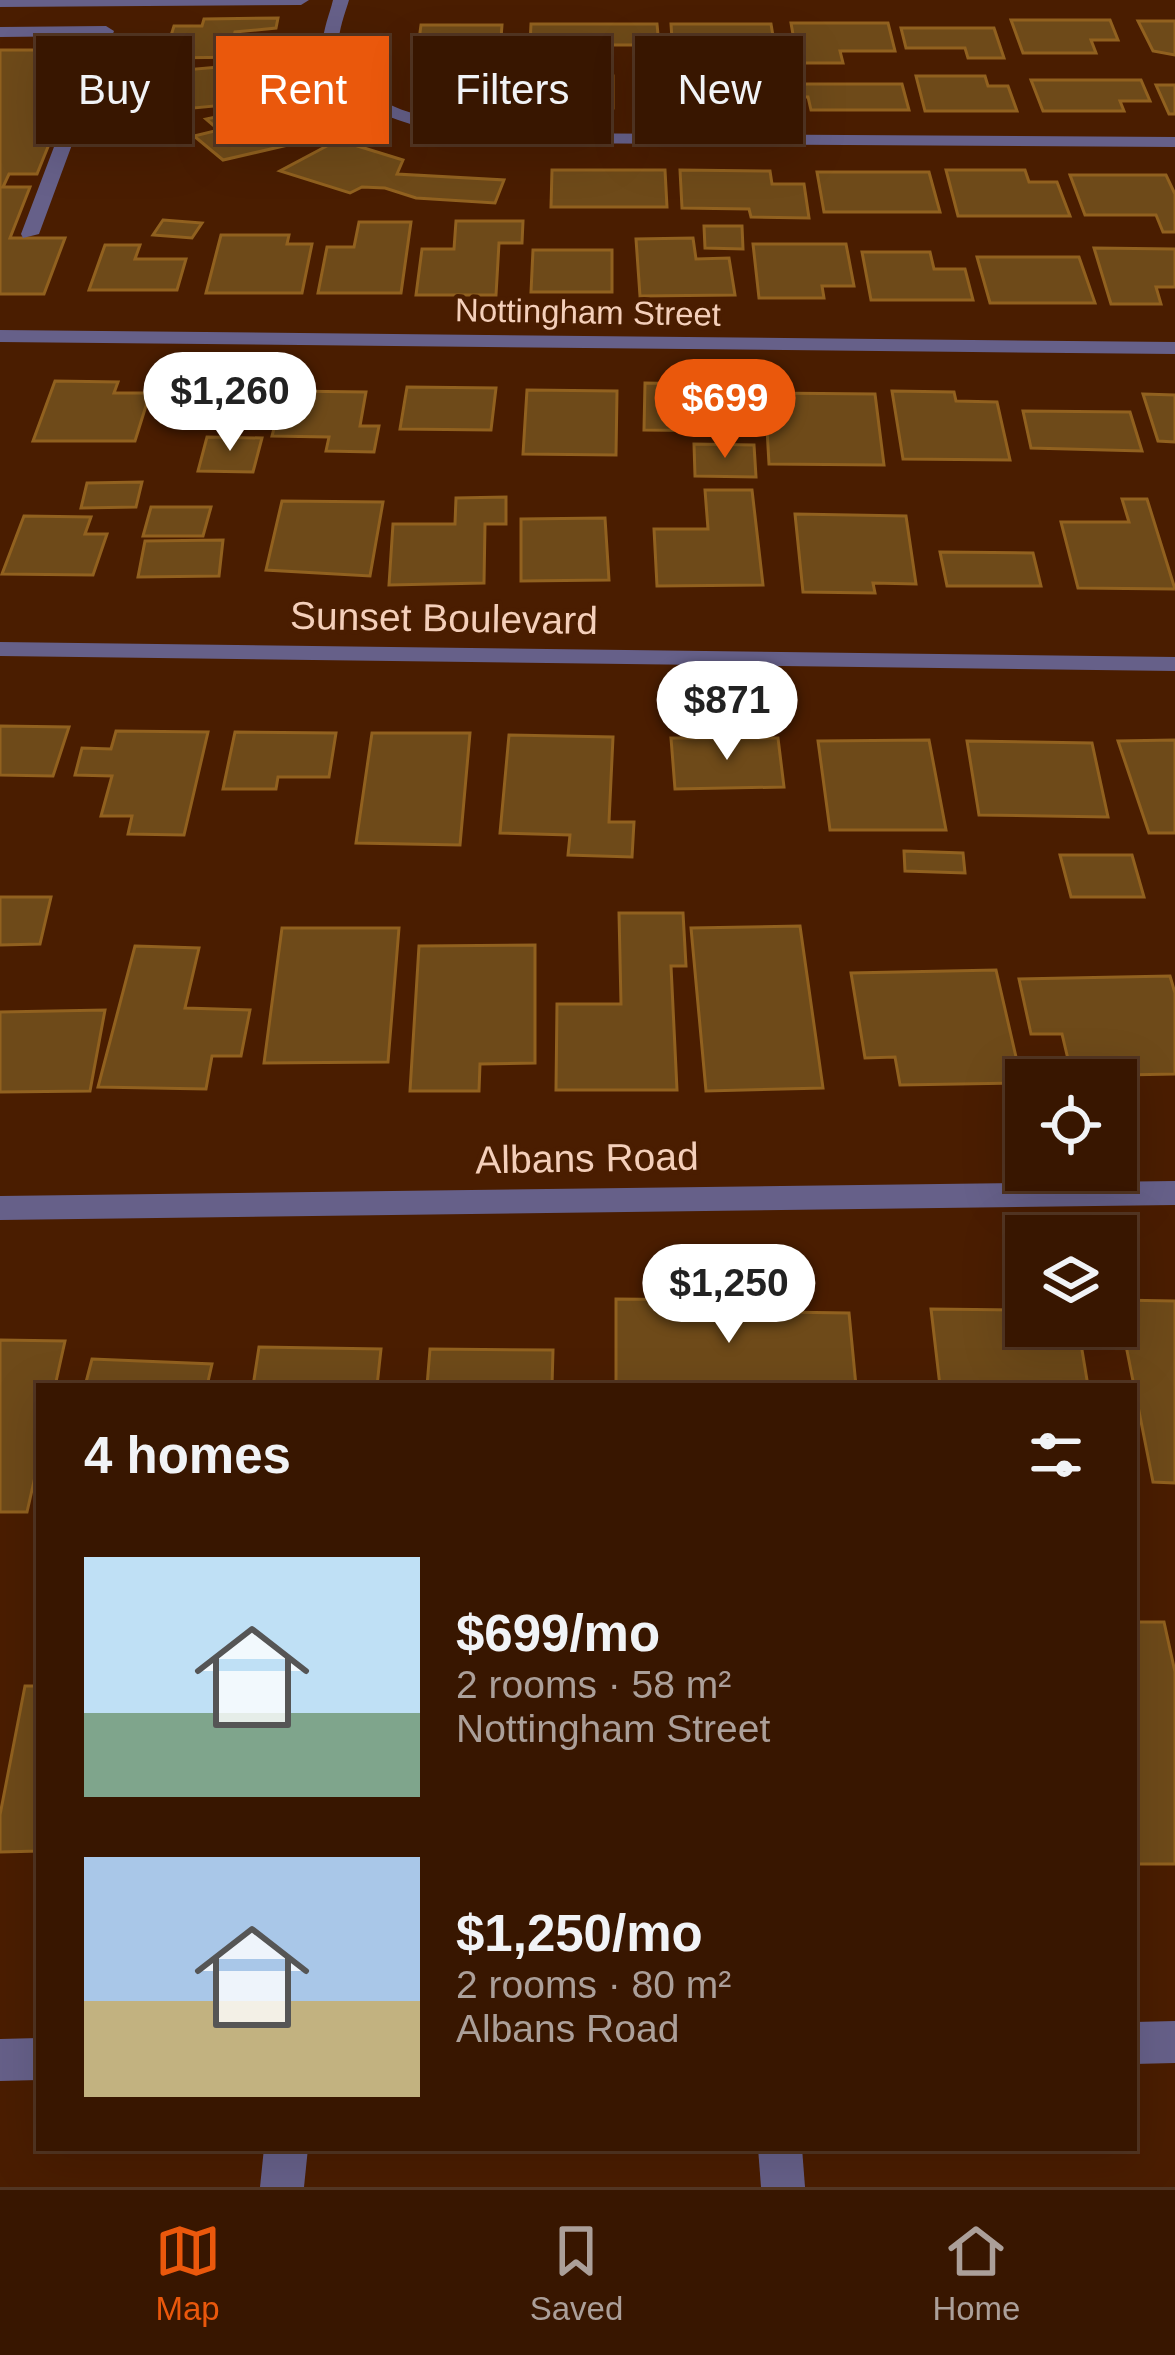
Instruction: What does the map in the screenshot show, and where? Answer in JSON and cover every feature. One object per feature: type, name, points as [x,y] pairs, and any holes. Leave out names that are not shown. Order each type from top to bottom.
[{"type":"street","points":[[0,2],[301,0]]},
{"type":"street","points":[[341,0],[331,48],[342,79],[358,95],[387,108],[463,130],[542,138],[1175,142]]},
{"type":"street","points":[[0,32],[106,31],[30,234]]},
{"type":"street","name":"Nottingham Street","points":[[0,336],[1175,348]]},
{"type":"street","name":"Sunset Boulevard","points":[[0,649],[1175,664]]},
{"type":"street","name":"Albans Road","points":[[0,1208],[1175,1193]]},
{"type":"street","points":[[1137,2043],[1175,2042]]},
{"type":"street","points":[[0,2060],[36,2060]]},
{"type":"street","points":[[282,2187],[286,2151]]},
{"type":"street","points":[[780,2151],[783,2187]]},
{"type":"building","points":[[278,18],[276,28],[216,36],[216,57],[192,58],[192,36],[171,36],[174,26],[202,26],[204,19]]},
{"type":"building","points":[[1011,20],[1110,20],[1118,40],[1091,40],[1096,53],[1023,53]]},
{"type":"building","points":[[1138,21],[1175,21],[1175,55],[1153,51]]},
{"type":"building","points":[[791,23],[888,23],[895,51],[840,51],[843,63],[803,63],[803,36],[793,36]]},
{"type":"building","points":[[531,24],[657,24],[658,36],[635,36],[635,45],[611,45],[611,36],[530,36]]},
{"type":"building","points":[[671,24],[771,24],[773,36],[672,36]]},
{"type":"building","points":[[421,25],[502,25],[501,36],[420,36]]},
{"type":"building","points":[[901,28],[994,28],[1004,58],[968,58],[965,48],[906,48]]},
{"type":"building","points":[[0,50],[36,50],[36,144],[49,144],[37,174],[9,174],[3,187],[30,187],[10,238],[65,238],[44,294],[0,294]]},
{"type":"building","points":[[216,67],[216,106],[194,108],[192,69]]},
{"type":"building","points":[[916,76],[985,76],[988,86],[1008,86],[1017,111],[925,111]]},
{"type":"building","points":[[1031,80],[1141,80],[1150,101],[1120,101],[1124,111],[1043,111]]},
{"type":"building","points":[[803,84],[902,84],[909,110],[811,110],[808,97],[803,97]]},
{"type":"building","points":[[1156,85],[1175,85],[1175,114],[1169,114]]},
{"type":"building","points":[[216,131],[216,144],[292,144],[223,160],[194,136]]},
{"type":"building","points":[[331,144],[351,144],[403,160],[397,174],[504,180],[495,203],[416,198],[385,188],[362,187],[350,193],[280,171]]},
{"type":"building","points":[[552,170],[665,170],[667,207],[551,207]]},
{"type":"building","points":[[680,170],[770,171],[772,184],[804,184],[809,218],[751,217],[749,209],[682,208]]},
{"type":"building","points":[[946,170],[1025,170],[1029,182],[1057,182],[1070,216],[958,216]]},
{"type":"building","points":[[817,172],[929,172],[940,212],[824,212]]},
{"type":"building","points":[[1070,175],[1166,175],[1175,194],[1175,232],[1163,232],[1156,215],[1085,215]]},
{"type":"building","points":[[163,220],[202,223],[192,238],[153,235]]},
{"type":"building","points":[[456,221],[523,221],[522,243],[499,243],[496,295],[416,295],[422,249],[454,249]]},
{"type":"building","points":[[359,222],[411,222],[401,293],[318,293],[327,247],[354,247]]},
{"type":"building","points":[[704,226],[742,226],[743,249],[705,248]]},
{"type":"building","points":[[221,235],[289,235],[287,244],[312,244],[302,293],[206,293]]},
{"type":"building","points":[[693,238],[696,259],[729,258],[735,295],[640,296],[636,239]]},
{"type":"building","points":[[753,244],[846,244],[854,286],[822,286],[824,298],[759,298]]},
{"type":"building","points":[[105,245],[140,245],[135,259],[186,259],[177,290],[89,290]]},
{"type":"building","points":[[1094,248],[1175,249],[1175,287],[1156,287],[1161,304],[1111,304]]},
{"type":"building","points":[[533,250],[612,250],[612,292],[531,292]]},
{"type":"building","points":[[862,252],[930,252],[934,269],[965,269],[973,300],[871,300]]},
{"type":"building","points":[[977,257],[1079,257],[1095,303],[990,303]]},
{"type":"building","points":[[55,381],[118,382],[114,393],[150,393],[135,441],[33,441]]},
{"type":"building","points":[[175,383],[238,384],[226,423],[162,422]]},
{"type":"building","points":[[645,383],[744,385],[746,431],[644,430]]},
{"type":"building","points":[[407,387],[496,388],[491,430],[400,429]]},
{"type":"building","points":[[527,390],[617,391],[616,455],[523,454]]},
{"type":"building","points":[[284,391],[366,392],[360,426],[379,426],[374,452],[326,451],[329,437],[272,436]]},
{"type":"building","points":[[892,391],[954,392],[956,401],[997,402],[1010,460],[903,459]]},
{"type":"building","points":[[765,393],[875,394],[884,465],[769,464]]},
{"type":"building","points":[[1143,394],[1175,395],[1175,442],[1158,441]]},
{"type":"building","points":[[1023,411],[1130,412],[1142,451],[1031,448]]},
{"type":"building","points":[[207,437],[262,438],[253,472],[198,471]]},
{"type":"building","points":[[694,444],[754,445],[756,477],[695,476]]},
{"type":"building","points":[[142,482],[136,507],[81,508],[87,483]]},
{"type":"building","points":[[705,490],[752,490],[763,585],[657,586],[654,529],[708,529]]},
{"type":"building","points":[[506,497],[506,524],[485,524],[484,583],[389,585],[393,524],[455,524],[456,498]]},
{"type":"building","points":[[1122,499],[1147,499],[1175,589],[1078,588],[1061,522],[1129,522]]},
{"type":"building","points":[[282,501],[383,502],[370,576],[266,570]]},
{"type":"building","points":[[151,507],[211,507],[203,536],[143,536]]},
{"type":"building","points":[[795,514],[906,516],[916,584],[873,583],[875,593],[803,592]]},
{"type":"building","points":[[24,516],[91,517],[85,534],[107,534],[93,575],[2,574]]},
{"type":"building","points":[[605,518],[609,580],[521,581],[521,519]]},
{"type":"building","points":[[223,540],[219,576],[138,577],[145,541]]},
{"type":"building","points":[[940,552],[1033,553],[1041,586],[947,586]]},
{"type":"building","points":[[0,726],[69,727],[53,776],[0,775]]},
{"type":"building","points":[[116,731],[208,732],[184,835],[128,834],[132,816],[101,816],[112,776],[75,775],[82,748],[111,749]]},
{"type":"building","points":[[235,732],[336,733],[329,777],[278,777],[276,789],[223,789]]},
{"type":"building","points":[[372,733],[470,733],[460,845],[356,843]]},
{"type":"building","points":[[509,735],[613,737],[609,822],[634,822],[632,857],[568,855],[570,835],[500,833]]},
{"type":"building","points":[[671,738],[778,738],[784,787],[675,789]]},
{"type":"building","points":[[929,740],[946,830],[830,830],[818,741]]},
{"type":"building","points":[[1175,740],[1175,833],[1149,833],[1118,741]]},
{"type":"building","points":[[967,741],[1092,743],[1108,817],[979,815]]},
{"type":"building","points":[[904,851],[963,853],[965,873],[905,871]]},
{"type":"building","points":[[1060,855],[1132,855],[1144,897],[1071,897]]},
{"type":"building","points":[[0,897],[51,897],[40,944],[0,945]]},
{"type":"building","points":[[619,913],[683,913],[686,966],[671,966],[677,1090],[556,1090],[557,1004],[621,1004]]},
{"type":"building","points":[[800,926],[823,1088],[706,1091],[691,928]]},
{"type":"building","points":[[282,928],[399,928],[388,1062],[264,1063]]},
{"type":"building","points":[[535,945],[535,1063],[480,1064],[479,1091],[410,1091],[419,946]]},
{"type":"building","points":[[135,946],[199,948],[185,1008],[250,1010],[241,1056],[212,1056],[206,1089],[98,1087]]},
{"type":"building","points":[[996,970],[1016,1059],[1005,1059],[1005,1083],[900,1085],[895,1057],[865,1058],[851,973]]},
{"type":"building","points":[[1170,976],[1175,993],[1175,1074],[1137,1075],[1137,1059],[1068,1059],[1062,1034],[1031,1034],[1019,979]]},
{"type":"building","points":[[105,1010],[90,1091],[0,1092],[0,1012]]},
{"type":"building","points":[[616,1299],[719,1300],[720,1311],[849,1313],[856,1383],[616,1383]]},
{"type":"building","points":[[1137,1300],[1175,1301],[1175,1483],[1153,1482],[1126,1347],[1137,1347]]},
{"type":"building","points":[[931,1309],[1005,1310],[1005,1347],[1082,1347],[1088,1383],[940,1383]]},
{"type":"building","points":[[0,1340],[65,1341],[56,1383],[36,1383],[36,1472],[27,1512],[0,1512]]},
{"type":"building","points":[[259,1347],[381,1349],[377,1383],[253,1383]]},
{"type":"building","points":[[430,1349],[553,1350],[552,1383],[427,1383]]},
{"type":"building","points":[[92,1359],[212,1364],[208,1383],[86,1383]]},
{"type":"building","points":[[1137,1622],[1164,1622],[1175,1672],[1175,1864],[1137,1864]]},
{"type":"building","points":[[25,1686],[36,1686],[36,1851],[0,1852],[0,1815]]}]
